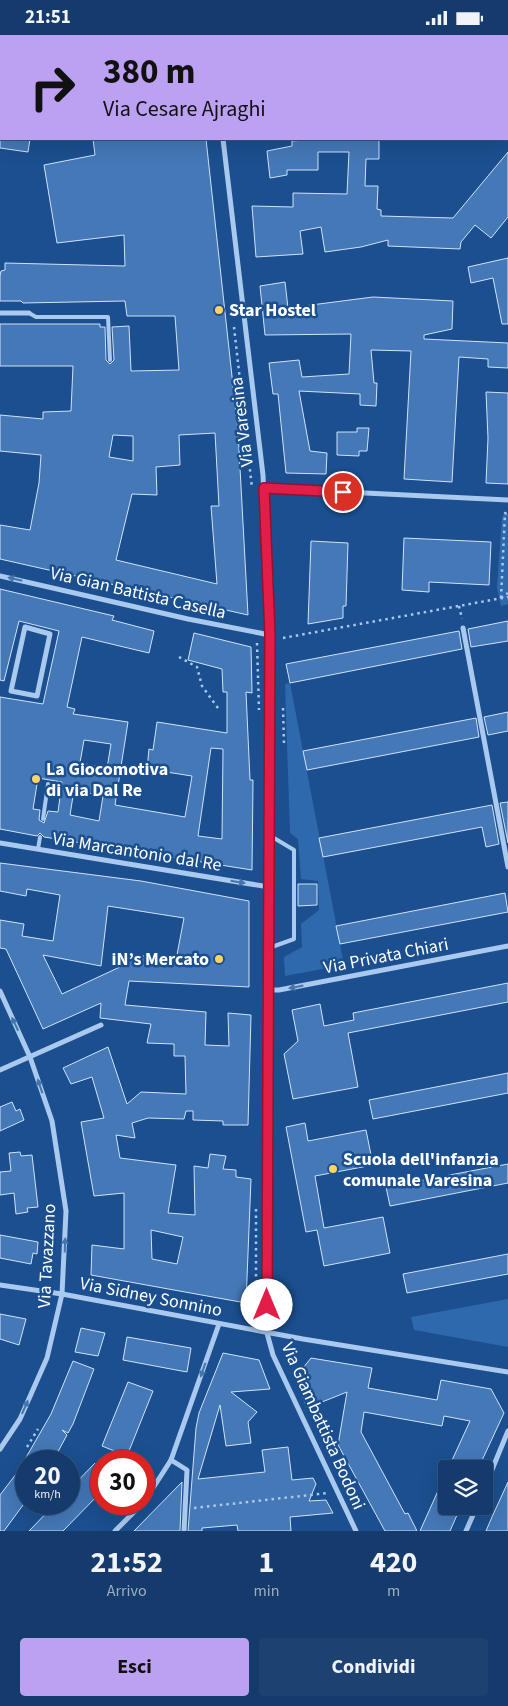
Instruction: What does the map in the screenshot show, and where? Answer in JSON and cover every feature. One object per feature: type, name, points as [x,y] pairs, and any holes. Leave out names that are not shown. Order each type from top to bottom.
[{"type":"street","name":"Via Varesina","points":[[222,140],[264,488],[270,635],[266,1333]]},
{"type":"street","points":[[0,313],[29,313]]},
{"type":"street","points":[[264,488],[508,500]]},
{"type":"street","name":"Via Gian Battista Casella","points":[[0,576],[206,623],[270,635]]},
{"type":"street","points":[[25,627],[50,634],[37,696],[11,691],[25,627]]},
{"type":"street","points":[[463,628],[508,867]]},
{"type":"street","name":"Via Marcantonio dal Re","points":[[0,843],[269,887]]},
{"type":"street","name":"Via Privata Chiari","points":[[268,990],[279,990],[508,946]]},
{"type":"street","name":"Via Tavazzano","points":[[0,991],[30,1057],[52,1121],[66,1211],[62,1294],[47,1358],[20,1419],[0,1449]]},
{"type":"street","points":[[0,1070],[101,1025]]},
{"type":"street","name":"Via Sidney Sonnino","points":[[0,1285],[62,1294],[266,1333],[508,1372]]},
{"type":"street","points":[[155,1485],[171,1460],[219,1324]]},
{"type":"street","name":"Via Giambattista Bodoni","points":[[266,1333],[277,1363],[356,1531]]},
{"type":"street","points":[[493,1467],[508,1431]]},
{"type":"street","points":[[171,1460],[187,1470],[184,1531]]},
{"type":"street","points":[[115,1531],[131,1515]]},
{"type":"street","points":[[466,1531],[473,1515]]},
{"type":"lane","points":[[29,313],[36,317],[108,317],[110,360]]},
{"type":"lane","points":[[43,819],[48,784]]},
{"type":"lane","points":[[269,835],[294,850],[294,939],[269,948]]},
{"type":"lane","points":[[38,849],[40,837]]},
{"type":"path","name":"Via Varesina","points":[[234,323],[253,496]]},
{"type":"path","points":[[501,598],[505,513],[508,515]]},
{"type":"path","points":[[501,598],[508,593]]},
{"type":"path","points":[[283,638],[508,597]]},
{"type":"path","points":[[460,606],[463,628]]},
{"type":"path","points":[[179,657],[197,667],[202,686],[220,711]]},
{"type":"path","points":[[283,708],[284,745]]},
{"type":"path","points":[[27,1447],[38,1429]]},
{"type":"path","points":[[185,1509],[328,1493]]},
{"type":"shaded area","points":[[505,513],[508,514],[508,604],[501,606],[497,588],[502,517]]},
{"type":"shaded area","points":[[290,683],[344,965],[285,976],[284,957],[302,947],[301,924],[319,910],[318,881],[301,879],[298,839],[290,833],[285,684]]},
{"type":"shaded area","points":[[508,1299],[508,1347],[414,1330],[411,1317]]},
{"type":"building","points":[[0,140],[30,140],[28,152],[0,148]]},
{"type":"building","points":[[93,140],[206,140],[238,431],[248,615],[0,559],[0,525],[30,530],[39,483],[41,455],[0,451],[0,415],[43,419],[43,412],[71,411],[73,366],[0,366],[0,324],[100,324],[100,327],[105,327],[106,360],[110,364],[114,360],[112,327],[129,326],[131,371],[179,370],[175,316],[127,316],[125,301],[23,303],[21,301],[0,301],[0,276],[1,271],[5,270],[5,263],[125,266],[124,235],[57,243],[44,165],[95,155]],"holes":[[[215,433],[219,506],[211,506],[217,584],[116,560],[132,494],[157,495],[156,467],[180,465],[179,435]],[[113,435],[133,436],[133,461],[109,457]]]},
{"type":"building","points":[[379,140],[379,159],[366,159],[365,186],[378,186],[377,209],[381,210],[381,216],[453,218],[508,152],[508,217],[491,238],[475,225],[461,242],[460,249],[388,246],[388,240],[361,247],[325,252],[321,227],[300,231],[303,254],[256,257],[252,206],[293,207],[293,193],[347,194],[349,152],[318,152],[318,170],[287,170],[287,175],[270,178],[267,151],[292,146],[292,141]]},
{"type":"building","points":[[508,258],[508,324],[502,324],[493,278],[471,283],[468,267]]},
{"type":"building","points":[[285,282],[288,308],[373,297],[453,301],[452,329],[424,335],[424,339],[508,343],[508,368],[488,367],[488,359],[459,357],[452,482],[404,479],[411,351],[371,350],[374,383],[377,383],[376,406],[360,405],[360,394],[299,391],[310,451],[327,453],[326,474],[286,473],[278,394],[273,394],[269,363],[299,360],[302,377],[349,374],[351,334],[265,335],[260,286]]},
{"type":"building","points":[[486,392],[508,393],[508,484],[486,483],[488,438]]},
{"type":"building","points":[[357,428],[369,428],[367,451],[359,451],[359,456],[337,455],[337,432],[357,432]]},
{"type":"building","points":[[404,538],[491,542],[489,585],[429,582],[429,592],[402,590]]},
{"type":"building","points":[[311,541],[348,543],[346,606],[343,606],[343,618],[308,624]]},
{"type":"building","points":[[0,589],[114,616],[112,620],[154,631],[149,653],[82,637],[67,707],[75,709],[73,714],[128,722],[115,805],[185,817],[192,776],[147,769],[149,749],[153,750],[157,722],[227,733],[227,692],[223,692],[222,669],[188,660],[194,633],[251,647],[252,693],[246,692],[250,780],[253,780],[252,870],[44,837],[40,833],[37,836],[0,829],[0,697],[43,704],[59,631],[19,621],[4,681],[0,680]],"holes":[[[84,740],[111,744],[107,768],[80,763]],[[211,748],[223,749],[222,839],[198,836]],[[38,778],[62,782],[58,812],[48,811],[44,823],[39,820],[40,810],[33,809]],[[74,790],[103,796],[99,821],[70,815]]]},
{"type":"building","points":[[508,621],[508,641],[471,647],[468,629]]},
{"type":"building","points":[[459,631],[462,649],[290,683],[286,664]]},
{"type":"building","points":[[508,712],[508,731],[488,735],[484,717]]},
{"type":"building","points":[[476,718],[479,737],[307,770],[303,751]]},
{"type":"building","points":[[508,802],[508,843],[500,803]]},
{"type":"building","points":[[492,805],[499,844],[486,847],[482,827],[323,857],[319,838]]},
{"type":"building","points":[[0,863],[141,881],[249,901],[249,987],[129,981],[125,1005],[206,1012],[205,1045],[229,1046],[228,1013],[251,1015],[248,1125],[223,1125],[223,1121],[193,1120],[193,1111],[186,1111],[184,1119],[148,1118],[132,1123],[135,1138],[116,1135],[120,1158],[176,1165],[168,1213],[195,1215],[194,1166],[208,1168],[210,1154],[226,1156],[223,1169],[236,1170],[236,1177],[251,1179],[246,1303],[91,1275],[92,1245],[124,1249],[124,1193],[94,1196],[81,1122],[104,1118],[92,1077],[71,1084],[63,1068],[108,1047],[127,1104],[141,1092],[186,1094],[185,1056],[174,1056],[174,1044],[147,1043],[151,1024],[100,1018],[101,1003],[43,1029],[6,949],[0,948],[0,920],[24,924],[22,936],[53,941],[60,895],[27,889],[26,896],[0,891]],"holes":[[[108,906],[184,918],[176,960],[127,954],[127,967],[122,966],[62,994],[43,955],[101,966]],[[151,1230],[183,1237],[177,1264],[152,1259]]]},
{"type":"building","points":[[298,884],[317,884],[317,905],[298,906]]},
{"type":"building","points":[[505,893],[508,912],[340,944],[336,926]]},
{"type":"building","points":[[508,983],[508,1002],[348,1033],[358,1087],[293,1099],[284,1054],[298,1041],[292,1010],[320,1004],[324,1026],[354,1020],[353,1013]]},
{"type":"building","points":[[508,1073],[508,1093],[373,1119],[369,1100]]},
{"type":"building","points":[[12,1102],[16,1111],[20,1109],[24,1120],[0,1131],[0,1107]]},
{"type":"building","points":[[305,1123],[308,1141],[366,1130],[373,1165],[315,1176],[324,1228],[383,1217],[390,1253],[324,1266],[317,1230],[306,1232],[286,1127]]},
{"type":"building","points":[[20,1152],[21,1156],[32,1155],[38,1207],[27,1208],[28,1212],[16,1214],[14,1193],[0,1195],[0,1172],[11,1171],[9,1153]]},
{"type":"building","points":[[508,1164],[508,1183],[390,1206],[386,1187]]},
{"type":"building","points":[[0,1235],[38,1242],[37,1254],[33,1253],[31,1264],[0,1258]]},
{"type":"building","points":[[508,1254],[508,1274],[407,1293],[403,1274]]},
{"type":"building","points":[[0,1314],[26,1319],[19,1345],[0,1339]]},
{"type":"building","points":[[81,1328],[105,1333],[98,1356],[75,1352]]},
{"type":"building","points":[[127,1337],[191,1348],[187,1372],[123,1360]]},
{"type":"building","points":[[223,1353],[259,1360],[270,1389],[231,1392],[257,1412],[248,1422],[251,1443],[226,1446],[220,1405],[198,1479],[265,1472],[262,1450],[288,1447],[292,1480],[313,1478],[316,1484],[309,1501],[326,1500],[333,1513],[290,1517],[291,1531],[238,1531],[237,1525],[202,1528],[202,1531],[188,1531],[196,1428],[199,1413]]},
{"type":"building","points":[[311,1358],[372,1368],[368,1388],[437,1400],[441,1380],[491,1389],[504,1413],[482,1460],[452,1460],[470,1421],[444,1416],[442,1426],[364,1412],[361,1432],[405,1514],[408,1513],[417,1531],[385,1531],[338,1445],[347,1392],[307,1408],[295,1378]]},
{"type":"building","points":[[73,1361],[94,1369],[73,1424],[68,1433],[62,1430],[67,1435],[59,1450],[30,1450],[51,1414]]},
{"type":"building","points":[[128,1382],[153,1391],[129,1450],[112,1450],[102,1446]]},
{"type":"building","points":[[90,1468],[90,1503],[80,1514],[80,1479]]},
{"type":"building","points":[[15,1475],[16,1515],[4,1531],[0,1531],[0,1495]]},
{"type":"building","points":[[182,1482],[180,1531],[134,1531],[150,1515],[155,1515],[155,1510]]},
{"type":"building","points":[[508,1482],[508,1531],[486,1531]]},
{"type":"building","points":[[438,1491],[438,1515],[457,1515],[450,1531],[420,1531]]},
{"type":"building","points":[[44,1515],[79,1515],[63,1531],[29,1531]]},
{"type":"place","name":"Star Hostel","points":[[219,310]]},
{"type":"place","name":"La Giocomotiva di via Dal Re","points":[[36,779]]},
{"type":"place","name":"iN’s Mercato","points":[[219,959]]},
{"type":"place","name":"Scuola dell'infanzia comunale Varesina","points":[[333,1169]]},
{"type":"route","points":[[267,1305],[270,635],[264,488],[343,492]]}]
